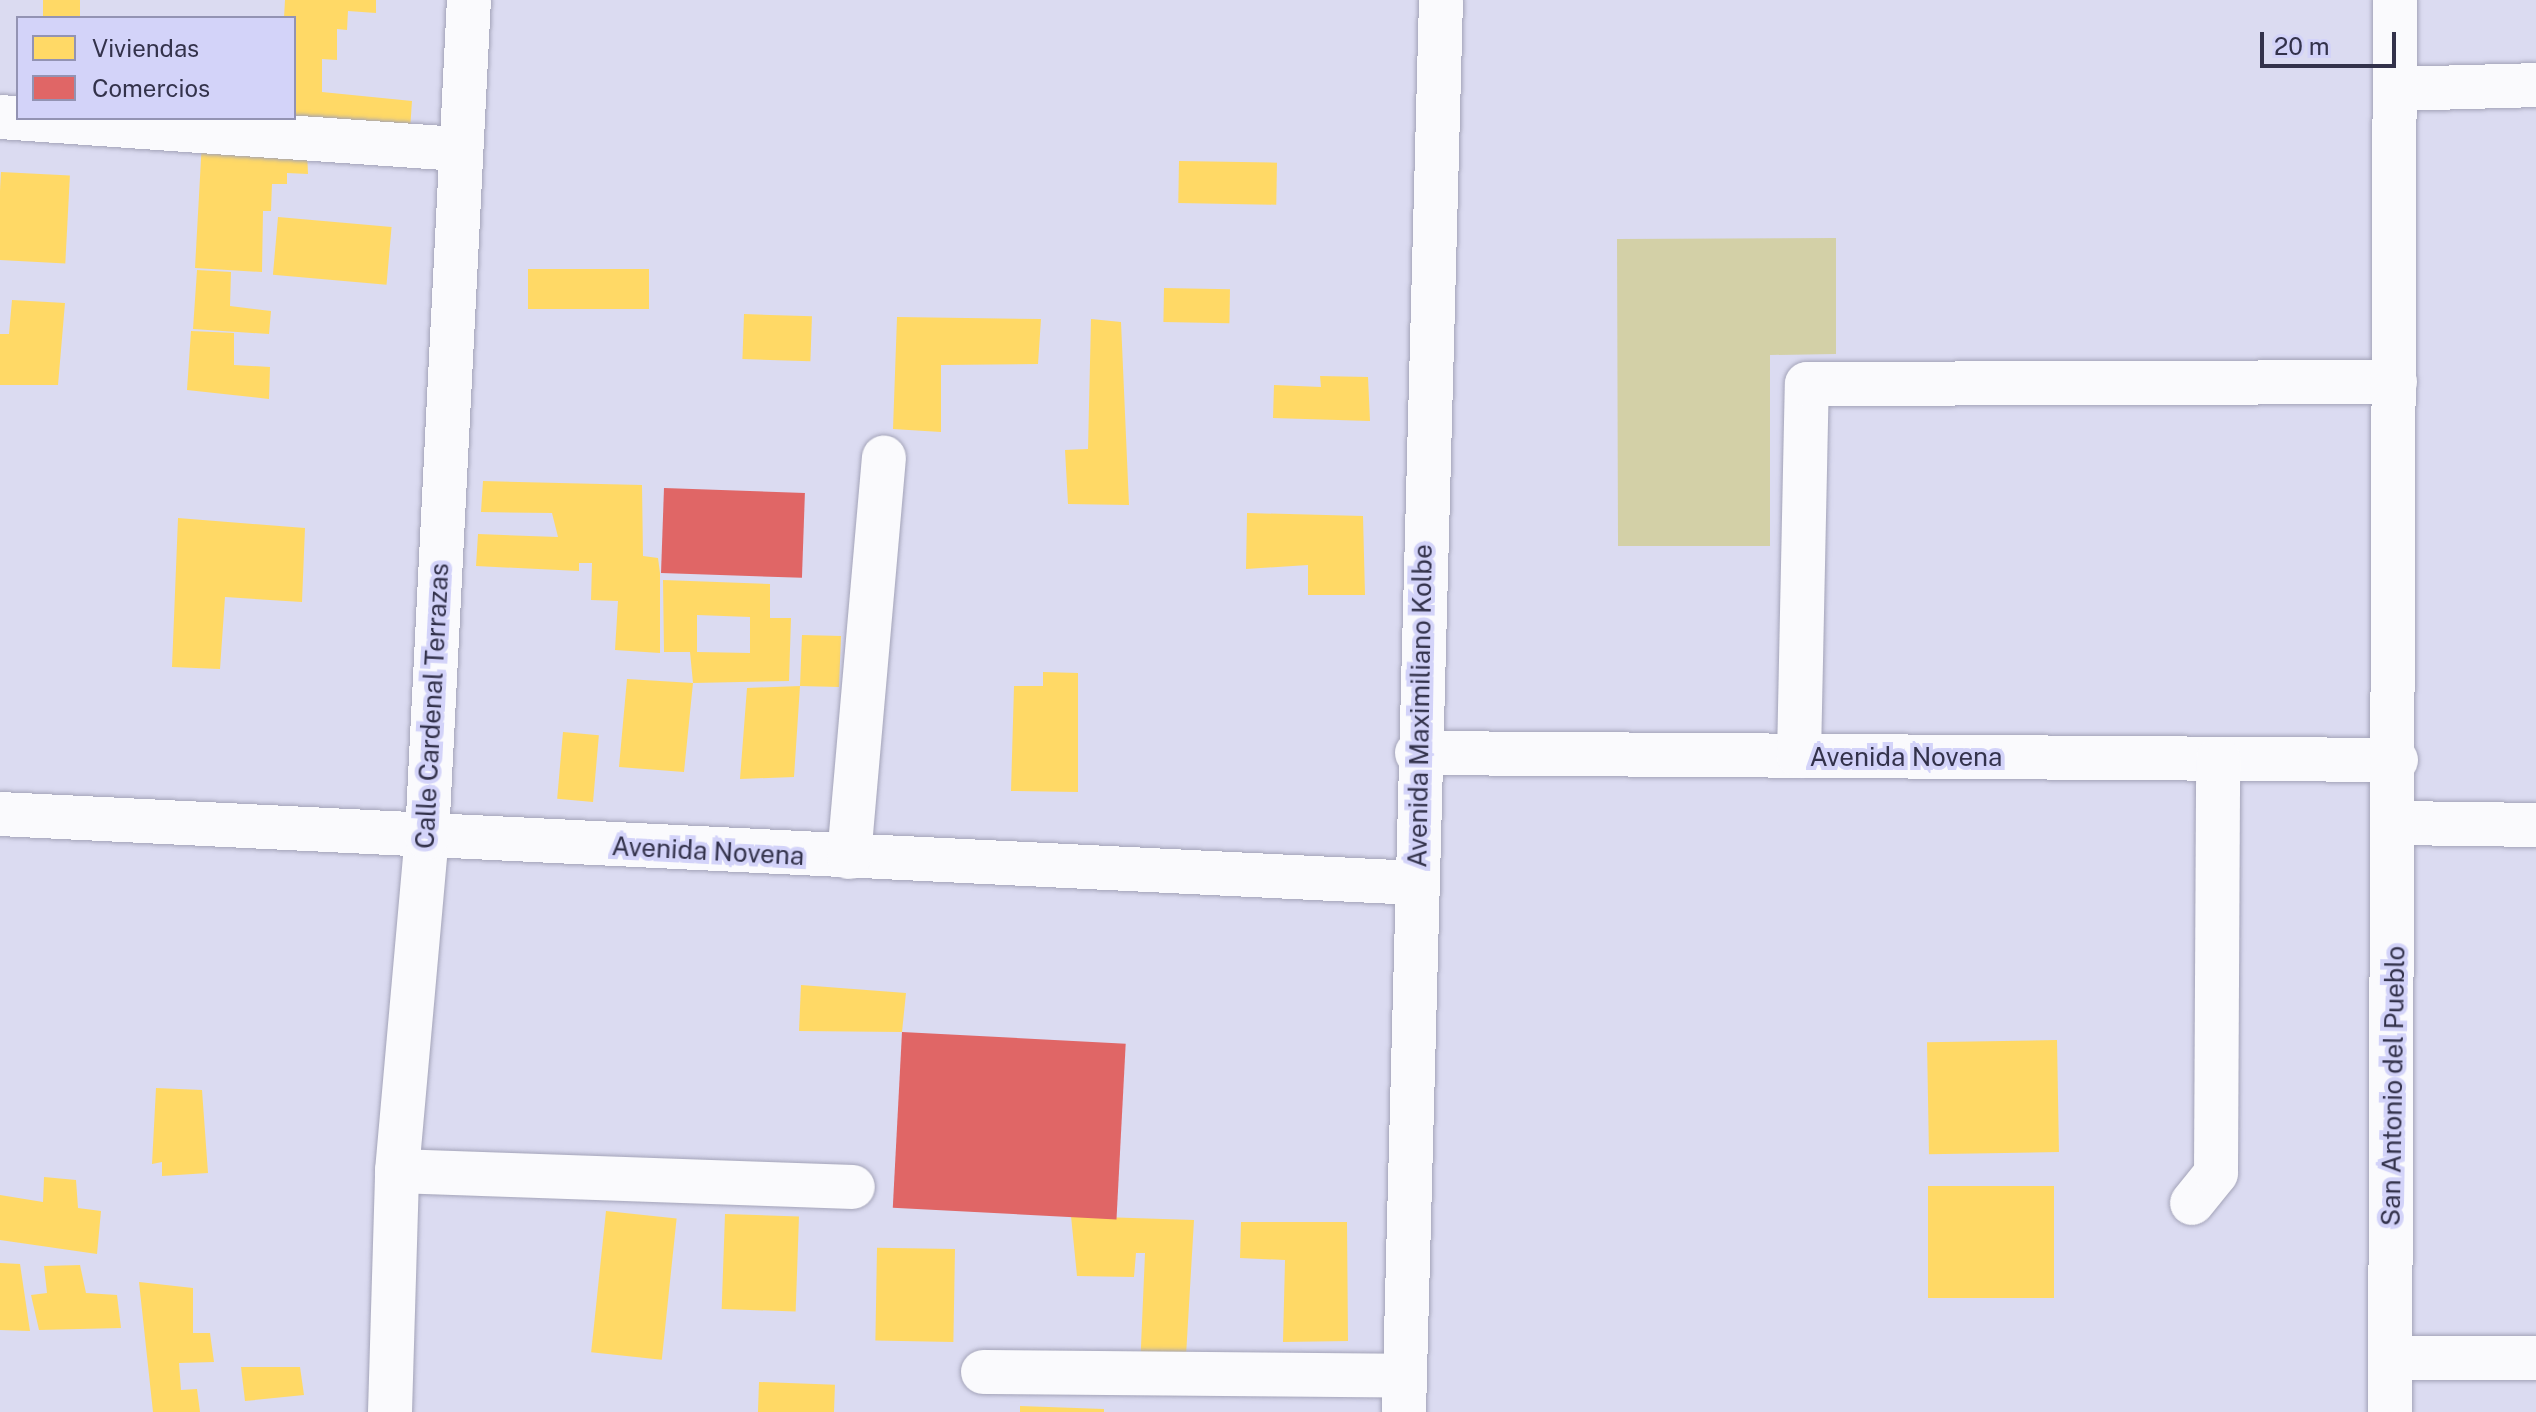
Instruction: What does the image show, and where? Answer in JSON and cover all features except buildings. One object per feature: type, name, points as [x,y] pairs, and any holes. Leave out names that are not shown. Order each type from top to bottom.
[{"type":"street","name":"Calle Cardenal Terrazas","points":[[390,1412],[397,1171],[427,837],[469,0]]},
{"type":"street","name":"Avenida Maximiliano Kolbe","points":[[1404,1394],[1417,753],[1441,0]]},
{"type":"street","name":"San Antonio del Pueblo","points":[[2390,1412],[2396,823],[2395,0]]},
{"type":"street","points":[[2396,89],[2536,85]]},
{"type":"street","points":[[43,120],[460,149]]},
{"type":"street","points":[[1799,756],[1807,384],[2395,382]]},
{"type":"street","points":[[849,857],[884,458]]},
{"type":"street","name":"Avenida Novena","points":[[1417,753],[2396,760]]},
{"type":"street","points":[[2192,1203],[2216,1173],[2218,759]]},
{"type":"street","name":"Avenida Novena","points":[[0,814],[1415,883]]},
{"type":"street","points":[[2396,823],[2536,825]]},
{"type":"street","points":[[397,1171],[853,1187]]},
{"type":"street","points":[[2390,1358],[2536,1358]]},
{"type":"street","points":[[983,1372],[1404,1394]]},
{"type":"shaded area","points":[[1836,238],[1836,354],[1770,355],[1770,546],[1618,546],[1617,239]]}]
